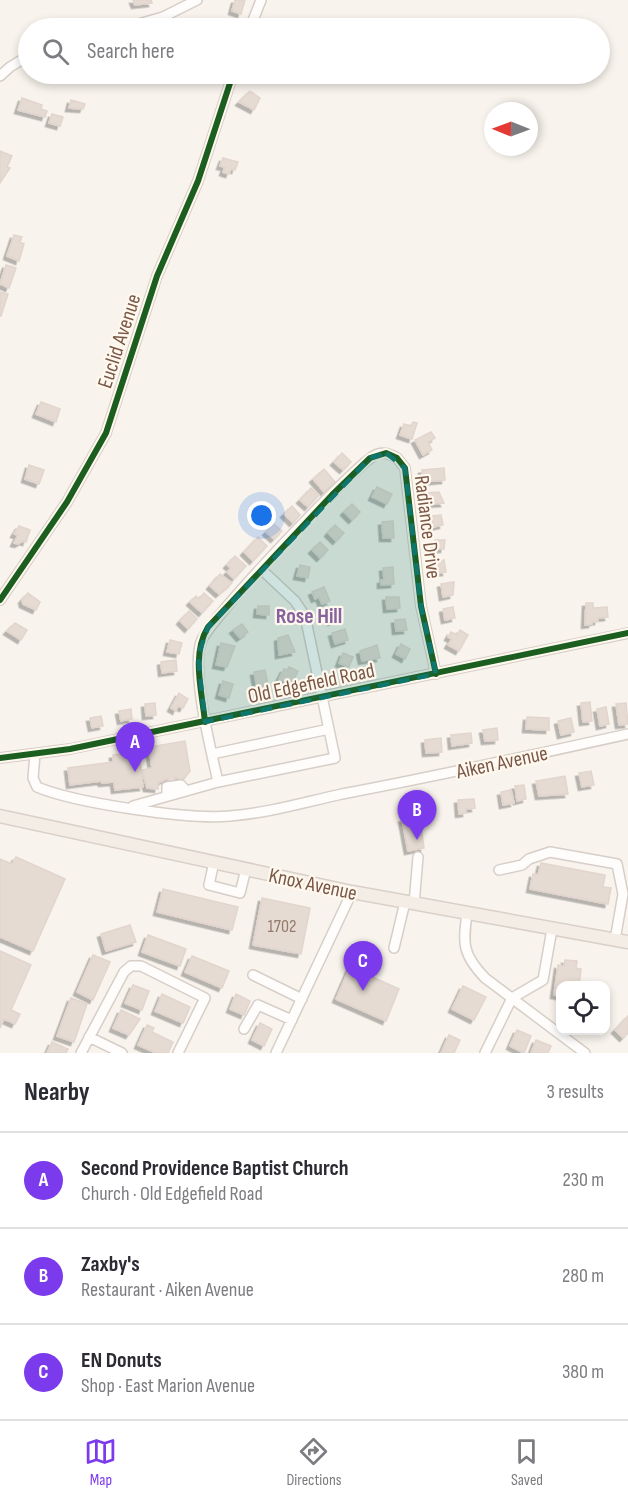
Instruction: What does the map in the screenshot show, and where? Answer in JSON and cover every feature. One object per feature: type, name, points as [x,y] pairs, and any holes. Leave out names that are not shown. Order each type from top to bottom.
[{"type":"main road","name":"Knox Avenue","points":[[0,816],[352,892],[628,942]]},
{"type":"street","points":[[159,18],[197,0]]},
{"type":"street","points":[[254,18],[261,0]]},
{"type":"street","points":[[0,76],[18,63]]},
{"type":"street","name":"Euclid Avenue","points":[[0,600],[67,502],[106,433],[151,293],[198,182],[230,84]]},
{"type":"street","name":"Radiance Drive","points":[[218,782],[205,722],[198,656],[201,641],[208,627],[261,569],[370,458],[386,453],[398,458],[405,468],[422,606],[436,674]]},
{"type":"street","points":[[130,807],[218,782],[336,758],[305,616],[295,601],[261,569]]},
{"type":"street","name":"Old Edgefield Road","points":[[0,758],[35,754],[205,722],[628,633]]},
{"type":"street","points":[[212,754],[329,729]]},
{"type":"street","name":"Aiken Avenue","points":[[35,754],[33,778],[37,787],[53,794],[130,807],[205,816],[232,816],[628,734]]},
{"type":"street","points":[[500,870],[522,865],[529,859],[550,852],[617,864],[623,894],[615,940]]},
{"type":"street","points":[[394,948],[410,903],[418,857]]},
{"type":"street","points":[[214,862],[209,885],[240,893],[246,869]]},
{"type":"street","points":[[276,1053],[352,892]]},
{"type":"street","points":[[467,913],[465,949],[467,957],[485,978],[585,1053]]},
{"type":"street","points":[[485,1053],[512,998],[543,980],[552,929]]},
{"type":"street","points":[[81,1053],[124,972],[131,966],[141,966],[205,998],[178,1053]]},
{"type":"street","points":[[253,975],[302,999]]},
{"type":"street","points":[[244,1029],[258,1005],[292,1020]]},
{"type":"street","points":[[89,1037],[122,1053]]},
{"type":"highlighted area","points":[[386,453],[405,468],[421,606],[436,674],[205,722],[198,656],[208,627],[261,569],[370,458]]},
{"type":"building","points":[[133,0],[151,0],[152,3],[135,5]]},
{"type":"building","points":[[235,0],[245,0],[241,14],[232,11]]},
{"type":"building","points":[[250,91],[260,98],[254,110],[239,102]]},
{"type":"building","points":[[22,98],[42,105],[41,109],[47,111],[45,117],[18,110]]},
{"type":"building","points":[[71,100],[85,104],[83,109],[69,108]]},
{"type":"building","points":[[52,114],[63,117],[60,126],[49,123]]},
{"type":"building","points":[[0,151],[12,156],[7,167],[10,168],[0,183]]},
{"type":"building","points":[[223,158],[238,162],[235,170],[231,169],[229,174],[223,172],[225,167],[220,166]]},
{"type":"building","points":[[14,235],[22,237],[20,242],[24,244],[19,261],[7,256]]},
{"type":"building","points":[[6,265],[16,268],[9,288],[0,284]]},
{"type":"building","points":[[0,292],[8,294],[1,316],[0,316]]},
{"type":"building","points":[[41,402],[60,409],[56,422],[36,414]]},
{"type":"building","points":[[413,422],[417,423],[412,439],[400,435],[404,424],[411,426]]},
{"type":"building","points":[[431,432],[435,438],[428,442],[432,450],[423,455],[415,440]]},
{"type":"building","points":[[342,453],[351,462],[343,470],[334,462]]},
{"type":"building","points":[[29,465],[44,470],[39,484],[25,479]]},
{"type":"building","points":[[444,468],[445,480],[423,482],[422,470]]},
{"type":"building","points":[[324,469],[335,482],[324,492],[313,479]]},
{"type":"building","points":[[377,487],[392,494],[387,504],[372,497]]},
{"type":"building","points":[[311,488],[319,495],[308,507],[300,500]]},
{"type":"building","points":[[439,492],[444,503],[430,504],[426,493]]},
{"type":"building","points":[[352,504],[360,512],[352,520],[344,512]]},
{"type":"building","points":[[292,506],[300,515],[293,523],[284,514]]},
{"type":"building","points":[[441,515],[443,525],[433,527],[432,516]]},
{"type":"building","points":[[393,521],[394,538],[383,538],[382,522]]},
{"type":"building","points":[[274,524],[282,531],[274,539],[266,532]]},
{"type":"building","points":[[335,525],[344,533],[336,541],[328,533]]},
{"type":"building","points":[[19,526],[30,530],[26,542],[18,544],[14,543],[18,535],[14,534]]},
{"type":"building","points":[[258,537],[267,546],[253,561],[244,552]]},
{"type":"building","points":[[435,540],[445,540],[444,549],[435,549]]},
{"type":"building","points":[[320,542],[328,550],[320,558],[312,550]]},
{"type":"building","points":[[235,556],[246,566],[234,579],[227,572],[231,568],[227,565]]},
{"type":"building","points":[[444,560],[446,572],[436,573],[434,562]]},
{"type":"building","points":[[300,565],[310,567],[308,578],[297,576]]},
{"type":"building","points":[[393,567],[394,584],[381,585],[381,580],[384,580],[383,568]]},
{"type":"building","points":[[220,574],[232,583],[219,594],[210,586]]},
{"type":"building","points":[[454,582],[453,595],[443,597],[441,584]]},
{"type":"building","points":[[324,587],[330,601],[322,604],[319,597],[315,599],[312,592]]},
{"type":"building","points":[[28,593],[40,602],[36,610],[23,604],[22,600]]},
{"type":"building","points":[[204,593],[213,601],[202,613],[190,602],[196,596],[199,599]]},
{"type":"building","points":[[386,597],[399,597],[400,608],[387,609]]},
{"type":"building","points":[[586,603],[593,603],[593,608],[607,607],[608,617],[598,618],[598,621],[585,625]]},
{"type":"building","points":[[258,606],[269,606],[269,615],[257,614]]},
{"type":"building","points":[[338,607],[341,618],[331,622],[329,617],[326,618],[324,612]]},
{"type":"building","points":[[453,607],[455,618],[445,620],[443,609]]},
{"type":"building","points":[[189,611],[197,619],[188,629],[180,621]]},
{"type":"building","points":[[405,619],[407,630],[396,631],[395,620]]},
{"type":"building","points":[[15,623],[27,630],[21,640],[7,631]]},
{"type":"building","points":[[242,624],[248,632],[240,638],[233,630]]},
{"type":"building","points":[[345,629],[348,640],[335,644],[332,633]]},
{"type":"building","points":[[460,630],[468,635],[459,651],[448,645],[452,639],[448,637],[451,632],[457,635]]},
{"type":"building","points":[[288,635],[295,652],[279,655],[278,638]]},
{"type":"building","points":[[170,640],[182,643],[179,654],[167,652]]},
{"type":"building","points":[[221,643],[235,646],[227,667],[216,665]]},
{"type":"building","points":[[401,644],[410,649],[405,659],[396,654]]},
{"type":"building","points":[[377,645],[380,658],[362,661],[360,651]]},
{"type":"building","points":[[343,653],[353,657],[349,667],[339,663]]},
{"type":"building","points":[[176,660],[177,671],[162,673],[161,662]]},
{"type":"building","points":[[289,667],[298,671],[291,685],[279,679],[284,669],[287,670]]},
{"type":"building","points":[[265,670],[269,690],[258,693],[254,672]]},
{"type":"building","points":[[223,681],[233,684],[229,698],[219,695]]},
{"type":"building","points":[[179,693],[188,699],[183,708],[178,706],[176,711],[171,708]]},
{"type":"building","points":[[590,702],[592,721],[583,722],[581,703]]},
{"type":"building","points":[[155,703],[156,715],[146,716],[145,704]]},
{"type":"building","points":[[626,703],[628,724],[619,725],[616,704]]},
{"type":"building","points":[[606,707],[609,724],[600,726],[597,709]]},
{"type":"building","points":[[131,709],[132,719],[121,721],[119,711]]},
{"type":"building","points":[[101,716],[103,726],[92,728],[90,718]]},
{"type":"building","points":[[527,717],[549,718],[549,730],[526,729]]},
{"type":"building","points":[[571,718],[574,732],[561,735],[558,721]]},
{"type":"building","points":[[497,728],[498,740],[485,741],[483,730]]},
{"type":"building","points":[[471,733],[472,743],[452,746],[451,735]]},
{"type":"building","points":[[441,738],[442,752],[426,753],[425,740]]},
{"type":"building","points":[[185,741],[190,771],[183,780],[174,777],[176,789],[169,790],[168,778],[158,783],[158,789],[147,788],[142,770],[152,768],[149,747]]},
{"type":"building","points":[[139,752],[143,787],[115,790],[114,782],[102,783],[101,781],[70,785],[68,768],[113,762],[113,755]]},
{"type":"building","points":[[591,771],[594,785],[582,787],[579,773]]},
{"type":"building","points":[[565,776],[568,794],[539,796],[536,781]]},
{"type":"building","points":[[524,785],[526,799],[517,801],[515,786]]},
{"type":"building","points":[[511,790],[514,803],[503,805],[501,792]]},
{"type":"building","points":[[474,799],[475,808],[466,809],[466,813],[459,814],[458,800]]},
{"type":"building","points":[[419,813],[424,848],[408,851],[402,819]]},
{"type":"building","points":[[16,857],[65,879],[33,951],[0,937],[0,859],[12,864]]},
{"type":"building","points":[[541,863],[605,875],[603,887],[611,888],[608,904],[530,889],[533,874],[538,875]]},
{"type":"building","points":[[163,889],[238,907],[232,930],[157,912]]},
{"type":"building","points":[[262,898],[310,908],[301,954],[253,945]]},
{"type":"building","points":[[130,925],[136,942],[106,951],[101,934]]},
{"type":"building","points":[[148,935],[186,949],[180,966],[142,952]]},
{"type":"building","points":[[0,951],[31,965],[11,1010],[20,1014],[15,1024],[4,1019],[0,1028]]},
{"type":"building","points":[[93,955],[110,962],[93,1000],[77,992]]},
{"type":"building","points":[[192,956],[229,971],[222,988],[185,972]]},
{"type":"building","points":[[565,960],[577,961],[576,968],[581,969],[580,981],[556,981],[556,995],[554,995],[558,965],[564,966]]},
{"type":"building","points":[[350,967],[399,989],[386,1021],[336,999]]},
{"type":"building","points":[[133,985],[149,991],[142,1010],[125,1003]]},
{"type":"building","points":[[463,986],[486,997],[474,1020],[452,1009]]},
{"type":"building","points":[[162,994],[190,1007],[183,1023],[155,1011]]},
{"type":"building","points":[[236,994],[250,1001],[244,1015],[230,1009]]},
{"type":"building","points":[[71,998],[87,1004],[74,1042],[57,1036]]},
{"type":"building","points":[[121,1010],[140,1019],[129,1035],[113,1028]]},
{"type":"building","points":[[628,1016],[628,1033],[623,1038],[615,1030]]},
{"type":"building","points":[[260,1023],[272,1029],[264,1046],[252,1040]]},
{"type":"building","points":[[147,1025],[154,1028],[152,1032],[173,1042],[168,1053],[156,1053],[138,1045]]},
{"type":"building","points":[[517,1030],[531,1036],[524,1053],[510,1046]]},
{"type":"building","points":[[449,1035],[460,1040],[454,1053],[441,1053]]},
{"type":"building","points":[[536,1040],[551,1046],[548,1053],[531,1053]]},
{"type":"building","points":[[52,1042],[68,1049],[66,1053],[47,1053]]},
{"type":"cycle path","points":[[0,600],[67,502],[106,433],[157,276],[198,181],[230,84]]},
{"type":"cycle path","points":[[205,722],[199,661],[200,649],[208,627],[332,495],[370,458],[386,453],[397,458],[405,468],[421,606],[436,674]]},
{"type":"cycle path","points":[[0,758],[70,749],[628,633]]},
{"type":"place","name":"Second Providence Baptist Church","points":[[135,772]]},
{"type":"place","name":"Zaxby's","points":[[417,840]]},
{"type":"place","name":"EN Donuts","points":[[363,991]]},
{"type":"district","name":"Rose Hill","points":[[309,615]]}]
